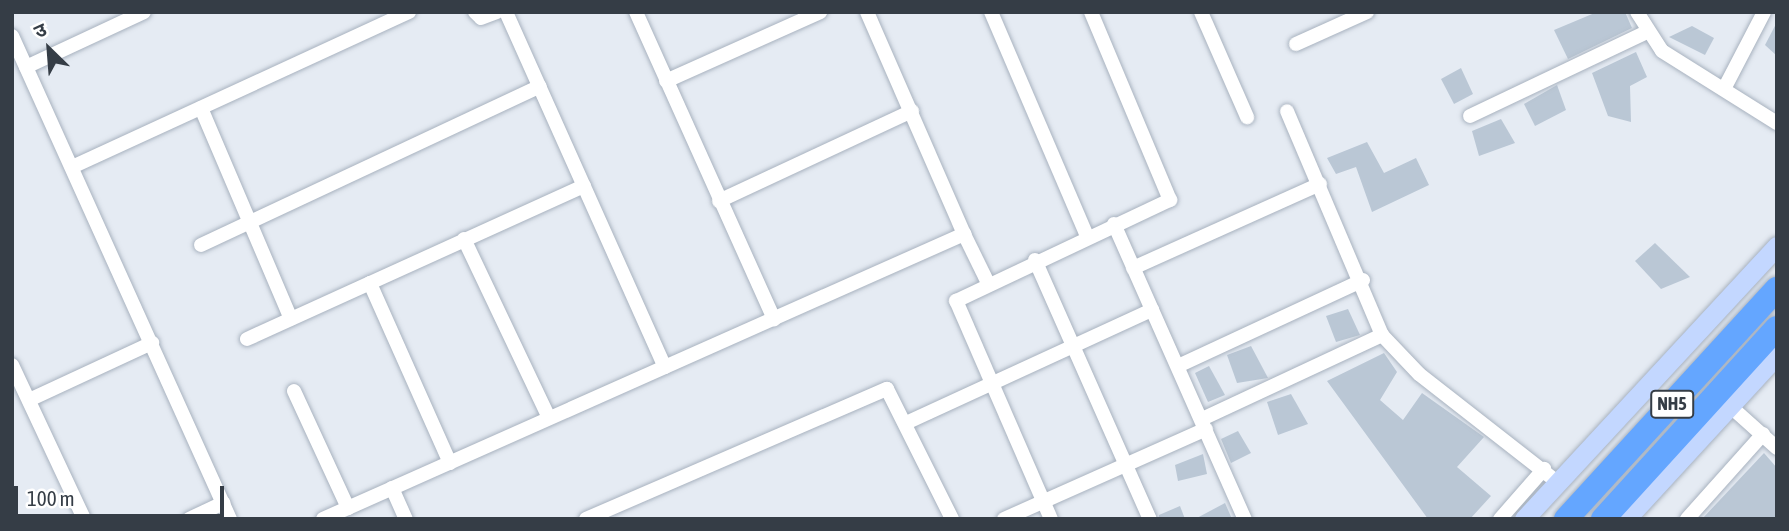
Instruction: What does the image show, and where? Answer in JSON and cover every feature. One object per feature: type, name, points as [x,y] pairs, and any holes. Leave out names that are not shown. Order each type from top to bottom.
[{"type":"highway","name":"NH5","points":[[1566,519],[1777,289]]},
{"type":"highway","name":"NH5","points":[[1603,519],[1777,328]]},
{"type":"main road","points":[[1524,519],[1550,475],[1777,246]]},
{"type":"main road","points":[[1626,519],[1777,355]]},
{"type":"street","points":[[26,67],[144,12]]},
{"type":"street","points":[[72,167],[409,12]]},
{"type":"street","points":[[475,12],[481,18],[497,12]]},
{"type":"street","points":[[506,12],[665,367]]},
{"type":"street","points":[[636,12],[774,319]]},
{"type":"street","points":[[666,81],[820,12]]},
{"type":"street","points":[[867,12],[987,281]]},
{"type":"street","points":[[990,12],[1087,236]]},
{"type":"street","points":[[1051,519],[956,306],[987,281],[1170,198],[1091,12]]},
{"type":"street","points":[[1201,12],[1247,117]]},
{"type":"street","points":[[1296,44],[1367,12]]},
{"type":"street","points":[[1637,12],[1647,32],[1662,51],[1777,123]]},
{"type":"street","points":[[1724,89],[1764,12]]},
{"type":"street","points":[[1470,116],[1647,32]]},
{"type":"street","points":[[12,36],[230,519]]},
{"type":"street","points":[[201,245],[540,86]]},
{"type":"street","points":[[201,108],[291,319]]},
{"type":"street","points":[[719,201],[912,111]]},
{"type":"street","points":[[1287,111],[1363,280],[1382,335],[1419,374],[1550,475],[1500,519]]},
{"type":"street","points":[[1133,268],[1320,184]]},
{"type":"street","points":[[247,339],[584,186]]},
{"type":"street","points":[[1114,224],[1245,519]]},
{"type":"street","points":[[323,519],[964,234]]},
{"type":"street","points":[[464,239],[549,418]]},
{"type":"street","points":[[1035,260],[1150,519]]},
{"type":"street","points":[[1178,366],[1363,280]]},
{"type":"street","points":[[370,283],[450,463]]},
{"type":"street","points":[[906,423],[1152,310]]},
{"type":"street","points":[[1004,519],[1126,463],[1382,335]]},
{"type":"street","points":[[29,400],[152,343]]},
{"type":"street","points":[[12,365],[84,519]]},
{"type":"street","points":[[586,519],[881,389],[892,393],[952,519]]},
{"type":"street","points":[[294,391],[348,508]]},
{"type":"street","points":[[1730,406],[1777,448]]},
{"type":"street","points":[[1687,519],[1763,434]]},
{"type":"street","points":[[392,488],[406,519]]},
{"type":"street","points":[[189,519],[223,503]]},
{"type":"building","points":[[1597,12],[1625,12],[1632,28],[1568,59],[1554,30]]},
{"type":"building","points":[[1777,22],[1777,56],[1765,45]]},
{"type":"building","points":[[1692,26],[1714,38],[1705,55],[1669,37]]},
{"type":"building","points":[[1636,52],[1647,77],[1630,86],[1631,122],[1608,116],[1592,73]]},
{"type":"building","points":[[1461,68],[1473,94],[1454,104],[1441,79]]},
{"type":"building","points":[[1557,85],[1566,110],[1535,126],[1524,104]]},
{"type":"building","points":[[1501,119],[1515,143],[1479,156],[1472,131]]},
{"type":"building","points":[[1367,142],[1384,173],[1416,158],[1429,185],[1372,212],[1356,167],[1336,174],[1327,158]]},
{"type":"building","points":[[1655,243],[1690,277],[1661,289],[1635,261]]},
{"type":"building","points":[[1348,309],[1360,335],[1336,342],[1326,316]]},
{"type":"building","points":[[1251,346],[1268,378],[1237,383],[1227,355]]},
{"type":"building","points":[[1384,353],[1397,372],[1380,400],[1403,420],[1422,393],[1484,437],[1457,467],[1491,496],[1470,519],[1428,519],[1327,381]]},
{"type":"building","points":[[1209,366],[1225,395],[1208,402],[1195,373]]},
{"type":"building","points":[[1291,394],[1308,424],[1278,435],[1267,402]]},
{"type":"building","points":[[1238,431],[1251,453],[1231,463],[1221,439]]},
{"type":"building","points":[[1764,453],[1777,468],[1777,519],[1702,519]]},
{"type":"building","points":[[1203,454],[1207,474],[1178,481],[1175,465]]},
{"type":"building","points":[[1225,503],[1232,519],[1195,519]]},
{"type":"building","points":[[1180,506],[1185,519],[1159,519],[1159,515]]}]
